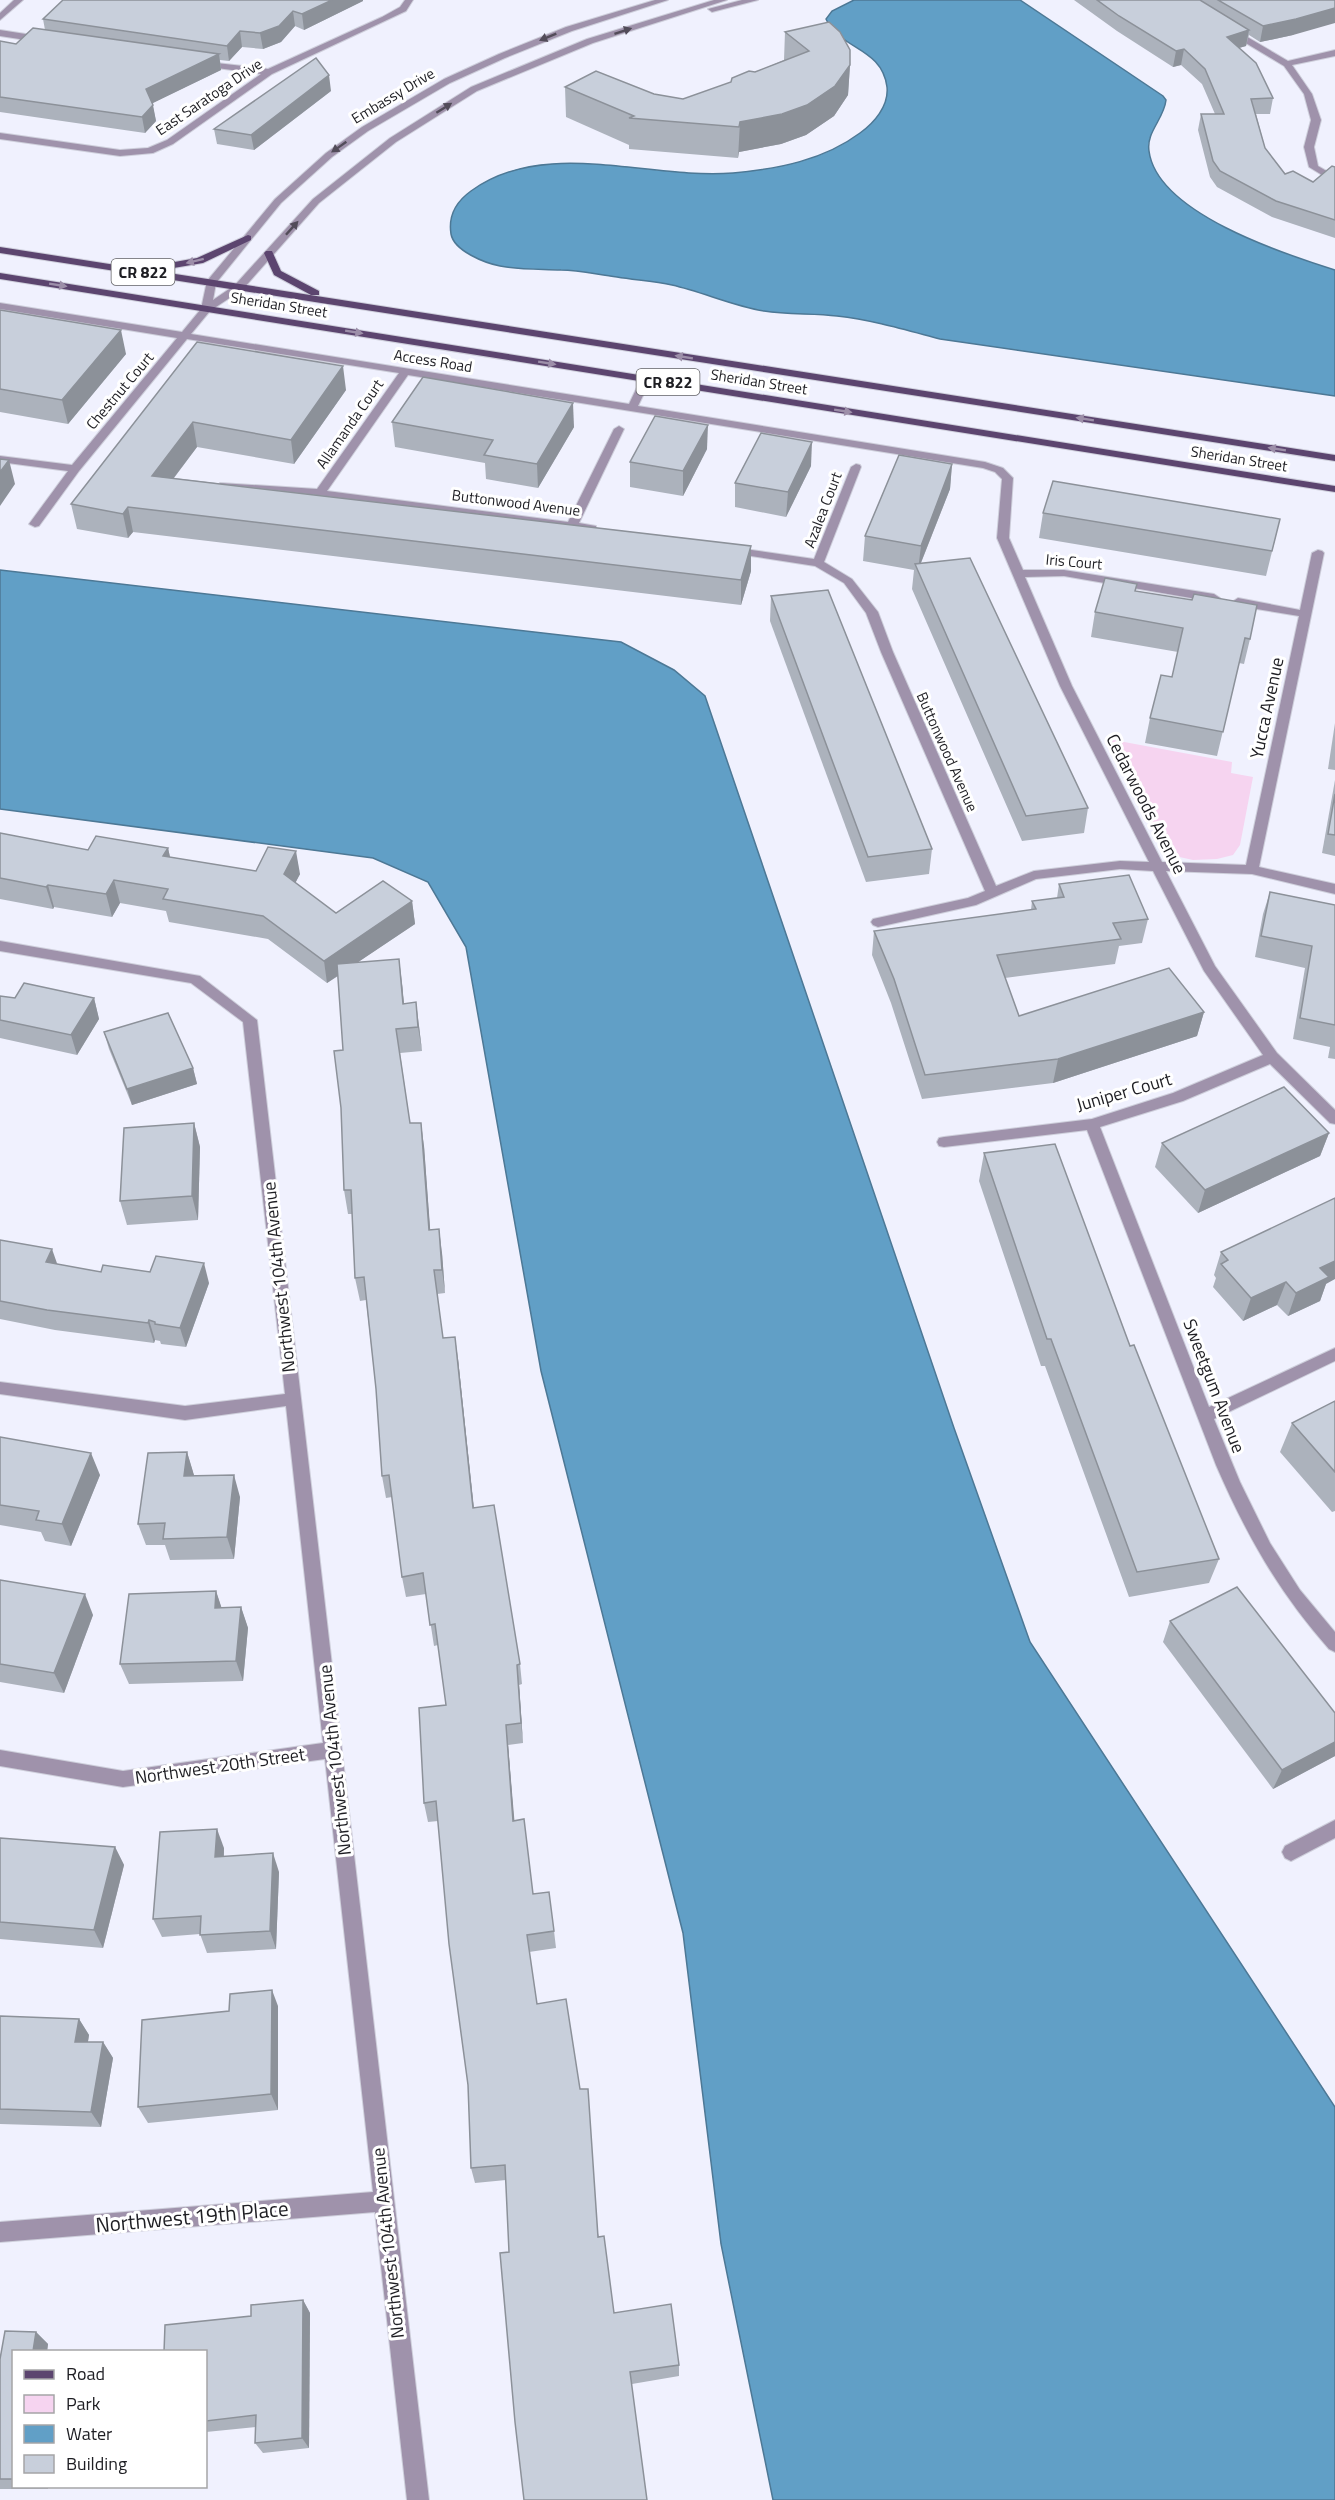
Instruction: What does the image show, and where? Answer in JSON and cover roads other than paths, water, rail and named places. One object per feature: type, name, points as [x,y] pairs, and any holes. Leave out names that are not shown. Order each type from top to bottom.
[{"type":"main road","points":[[138,271],[200,261],[248,238]]},
{"type":"main road","name":"Sheridan Street","points":[[0,250],[1335,458]]},
{"type":"main road","points":[[268,253],[277,273],[292,283],[334,302]]},
{"type":"main road","name":"Sheridan Street","points":[[0,276],[1335,489]]},
{"type":"street","points":[[0,17],[19,0]]},
{"type":"street","name":"East Saratoga Drive","points":[[0,136],[120,153],[150,151],[170,142],[269,72],[385,19],[403,9],[409,0]]},
{"type":"street","points":[[621,0],[634,9],[660,19]]},
{"type":"street","points":[[239,287],[316,201],[393,140],[474,89],[590,41],[723,0]]},
{"type":"street","points":[[686,12],[720,9],[753,0]]},
{"type":"street","points":[[658,1],[660,19]]},
{"type":"street","name":"Embassy Drive","points":[[206,309],[211,283],[278,201],[329,154],[365,129],[447,81],[502,56],[569,29],[658,1]]},
{"type":"street","points":[[1224,27],[1287,64],[1308,94],[1316,120],[1309,147],[1314,167],[1335,180]]},
{"type":"street","points":[[0,33],[51,41]]},
{"type":"street","points":[[1287,64],[1335,52]]},
{"type":"street","points":[[193,61],[269,72]]},
{"type":"street","name":"Chestnut Court","points":[[35,524],[75,469],[206,309],[239,287]]},
{"type":"street","name":"Access Road","points":[[0,306],[985,465],[999,470]]},
{"type":"street","name":"Allamanda Court","points":[[320,493],[405,372]]},
{"type":"street","points":[[632,408],[646,379]]},
{"type":"street","points":[[572,525],[619,429]]},
{"type":"street","points":[[0,459],[75,469]]},
{"type":"street","name":"Azalea Court","points":[[818,563],[856,467]]},
{"type":"street","name":"Cedarwoods Avenue","points":[[999,470],[1008,478],[1003,538],[1066,686],[1156,866],[1209,968],[1272,1057],[1335,1119]]},
{"type":"street","name":"Buttonwood Avenue","points":[[224,485],[320,493],[608,531]]},
{"type":"street","name":"Buttonwood Avenue","points":[[713,547],[818,563],[848,581],[872,612],[887,652],[993,893]]},
{"type":"street","name":"Yucca Avenue","points":[[1252,870],[1318,553]]},
{"type":"street","name":"Iris Court","points":[[1018,574],[1064,573],[1305,614]]},
{"type":"street","points":[[878,922],[971,902],[1034,875],[1120,865],[1252,870],[1335,889]]},
{"type":"street","name":"Northwest 104th Avenue","points":[[0,946],[195,979],[250,1020],[418,2500]]},
{"type":"street","name":"Juniper Court","points":[[944,1142],[1092,1124],[1178,1097],[1272,1057]]},
{"type":"street","name":"Sweetgum Avenue","points":[[1092,1124],[1228,1475],[1264,1548],[1295,1596],[1335,1644]]},
{"type":"street","points":[[1205,1416],[1335,1354]]},
{"type":"street","points":[[0,1388],[185,1413],[293,1399]]},
{"type":"street","name":"Northwest 20th Street","points":[[0,1758],[123,1779],[334,1750]]},
{"type":"street","points":[[1291,1852],[1335,1829]]},
{"type":"street","name":"Northwest 19th Place","points":[[0,2232],[383,2200]]},
{"type":"water","points":[[854,0],[1020,0],[1163,96],[1166,100],[1165,107],[1150,138],[1149,151],[1157,173],[1174,194],[1198,212],[1226,228],[1256,242],[1335,270],[1335,396],[940,339],[850,318],[764,311],[658,282],[575,271],[500,266],[471,255],[453,240],[450,227],[452,215],[466,195],[500,175],[531,166],[564,163],[598,164],[700,174],[733,173],[800,162],[846,142],[875,119],[886,101],[887,94],[884,74],[877,64],[841,37],[826,19],[832,11]]},
{"type":"water","points":[[0,570],[621,642],[674,670],[705,696],[954,1428],[1030,1642],[1335,2107],[1335,2500],[773,2500],[721,2244],[683,1933],[541,1371],[466,947],[428,882],[373,858],[0,809]]}]
